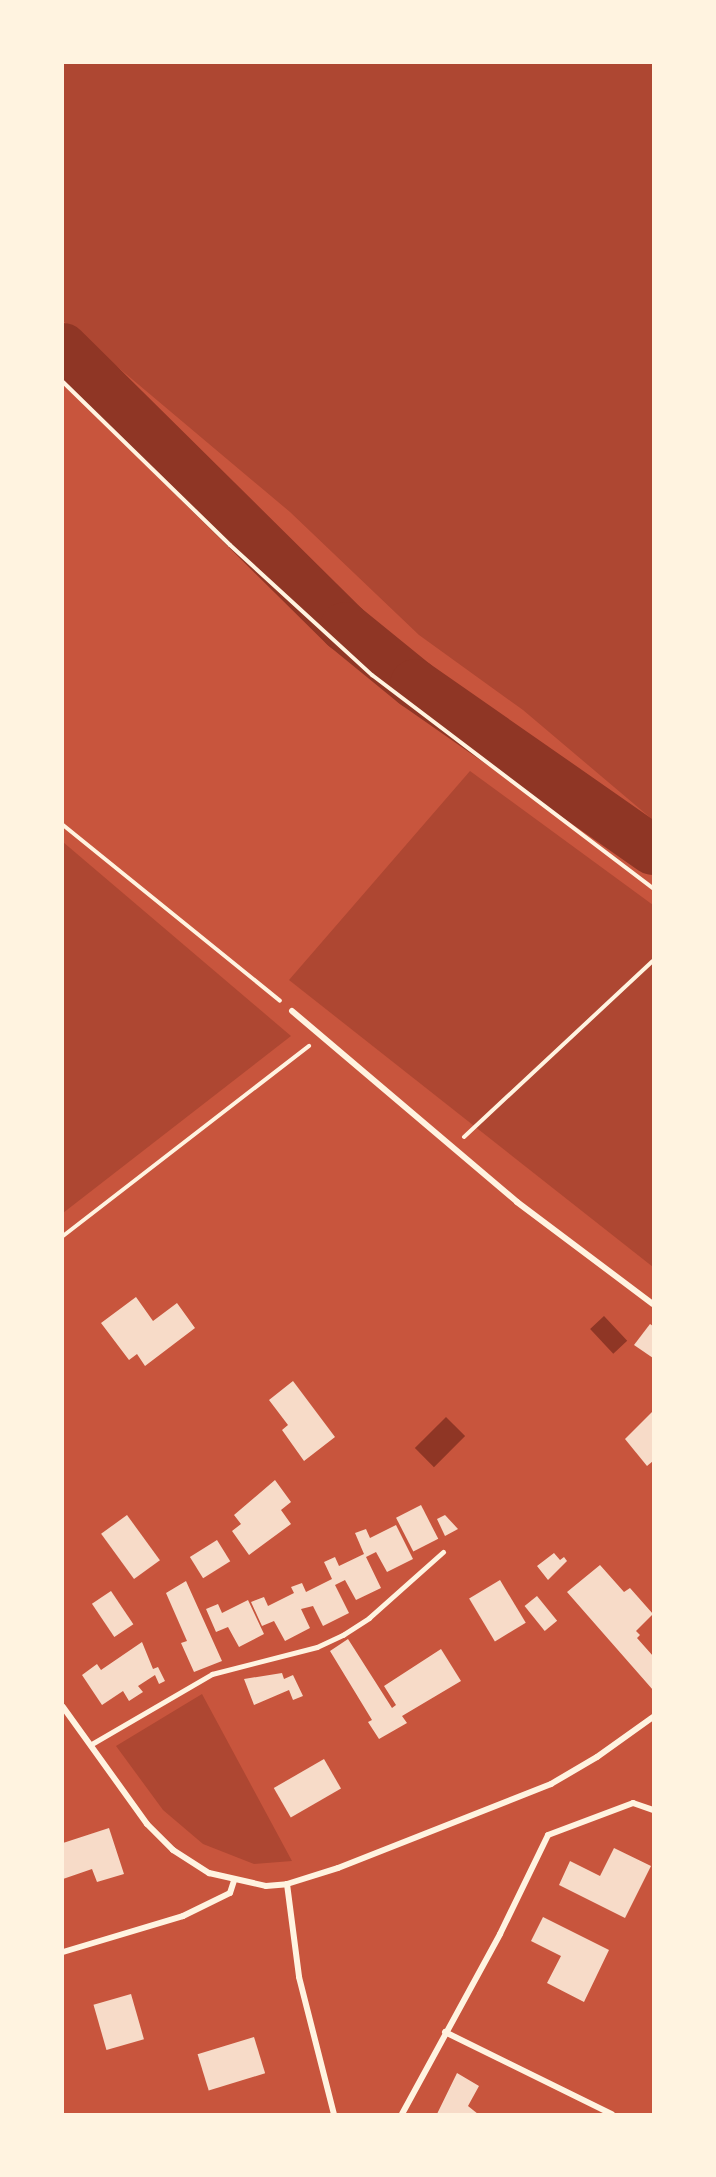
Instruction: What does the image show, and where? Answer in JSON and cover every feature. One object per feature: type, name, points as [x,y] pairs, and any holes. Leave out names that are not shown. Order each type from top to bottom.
[{"type":"street","points":[[292,1011],[517,1202],[653,1304]]},
{"type":"street","points":[[63,1707],[147,1824],[173,1850],[209,1873],[234,1881],[287,1884],[338,1868],[551,1784],[597,1757],[653,1716]]},
{"type":"street","points":[[402,2114],[500,1934],[548,1835],[633,1803],[653,1810]]},
{"type":"street","points":[[63,1952],[183,1916],[230,1893],[234,1881]]},
{"type":"street","points":[[287,1884],[299,1977],[334,2114]]},
{"type":"street","points":[[445,2032],[612,2114]]},
{"type":"lane","points":[[90,1745],[212,1674],[317,1647],[342,1635],[369,1618],[443,1552]]},
{"type":"path","points":[[63,382],[230,545],[372,675],[653,888]]},
{"type":"path","points":[[63,825],[292,1011]]},
{"type":"path","points":[[453,1148],[653,962]]},
{"type":"path","points":[[63,1236],[321,1037]]},
{"type":"shaded area","points":[[63,63],[653,63],[653,820],[523,710],[419,635],[290,512],[63,321]]},
{"type":"shaded area","points":[[470,771],[653,905],[653,1267],[289,980]]},
{"type":"shaded area","points":[[63,842],[291,1036],[63,1213]]},
{"type":"shaded area","points":[[604,1316],[627,1341],[613,1354],[590,1329]]},
{"type":"shaded area","points":[[446,1417],[465,1436],[434,1467],[415,1448]]},
{"type":"shaded area","points":[[202,1694],[292,1861],[254,1864],[203,1844],[163,1810],[116,1746]]},
{"type":"building","points":[[136,1297],[153,1321],[177,1303],[195,1328],[145,1366],[137,1354],[129,1360],[101,1323]]},
{"type":"building","points":[[650,1324],[653,1326],[653,1358],[634,1345]]},
{"type":"building","points":[[293,1381],[335,1437],[304,1461],[282,1430],[288,1425],[269,1400]]},
{"type":"building","points":[[653,1411],[653,1461],[647,1466],[625,1439]]},
{"type":"building","points":[[275,1480],[291,1502],[281,1510],[291,1524],[249,1555],[232,1531],[241,1524],[234,1515]]},
{"type":"building","points":[[421,1505],[438,1539],[413,1552],[396,1518]]},
{"type":"building","points":[[127,1515],[160,1560],[134,1579],[101,1534]]},
{"type":"building","points":[[445,1515],[458,1529],[445,1536],[437,1519]]},
{"type":"building","points":[[396,1525],[413,1559],[387,1572],[376,1552],[366,1557],[381,1588],[356,1600],[345,1580],[335,1585],[349,1613],[323,1626],[313,1606],[301,1609],[310,1628],[285,1641],[274,1621],[262,1626],[251,1602],[264,1597],[268,1606],[294,1593],[291,1587],[302,1583],[306,1592],[332,1579],[324,1562],[335,1557],[339,1566],[364,1554],[355,1533],[366,1529],[370,1538]]},
{"type":"building","points":[[217,1540],[230,1561],[203,1578],[190,1557]]},
{"type":"building","points":[[554,1553],[560,1560],[564,1557],[567,1561],[548,1580],[537,1566]]},
{"type":"building","points":[[600,1565],[624,1592],[630,1588],[653,1614],[636,1631],[640,1635],[637,1638],[653,1656],[653,1690],[567,1592]]},
{"type":"building","points":[[500,1580],[526,1623],[495,1641],[469,1599]]},
{"type":"building","points":[[186,1581],[222,1661],[194,1672],[181,1643],[187,1641],[166,1593]]},
{"type":"building","points":[[111,1591],[133,1624],[114,1637],[92,1604]]},
{"type":"building","points":[[537,1596],[557,1621],[545,1631],[525,1606]]},
{"type":"building","points":[[248,1600],[264,1634],[239,1647],[228,1627],[216,1632],[206,1609],[218,1604],[222,1613]]},
{"type":"building","points":[[348,1639],[392,1708],[396,1705],[384,1686],[441,1649],[461,1681],[402,1716],[407,1723],[379,1739],[368,1722],[372,1720],[330,1651]]},
{"type":"building","points":[[142,1642],[153,1669],[158,1667],[165,1681],[159,1684],[155,1675],[138,1686],[143,1692],[129,1701],[123,1691],[102,1705],[82,1675],[97,1664],[101,1670]]},
{"type":"building","points":[[282,1673],[284,1679],[293,1675],[303,1696],[293,1700],[289,1690],[254,1705],[244,1679]]},
{"type":"building","points":[[324,1759],[341,1788],[291,1817],[274,1788]]},
{"type":"building","points":[[109,1828],[124,1874],[97,1882],[92,1869],[63,1879],[63,1843]]},
{"type":"building","points":[[614,1848],[651,1866],[625,1918],[559,1885],[570,1861],[600,1876]]},
{"type":"building","points":[[543,1917],[609,1950],[584,2002],[547,1983],[561,1956],[531,1941]]},
{"type":"building","points":[[131,1994],[144,2039],[106,2050],[94,2005]]},
{"type":"building","points":[[254,2037],[265,2073],[209,2091],[198,2054]]},
{"type":"building","points":[[457,2073],[479,2086],[468,2106],[478,2114],[437,2114]]},
{"type":"waterway","points":[[63,348],[345,627],[415,684],[653,850]]}]
